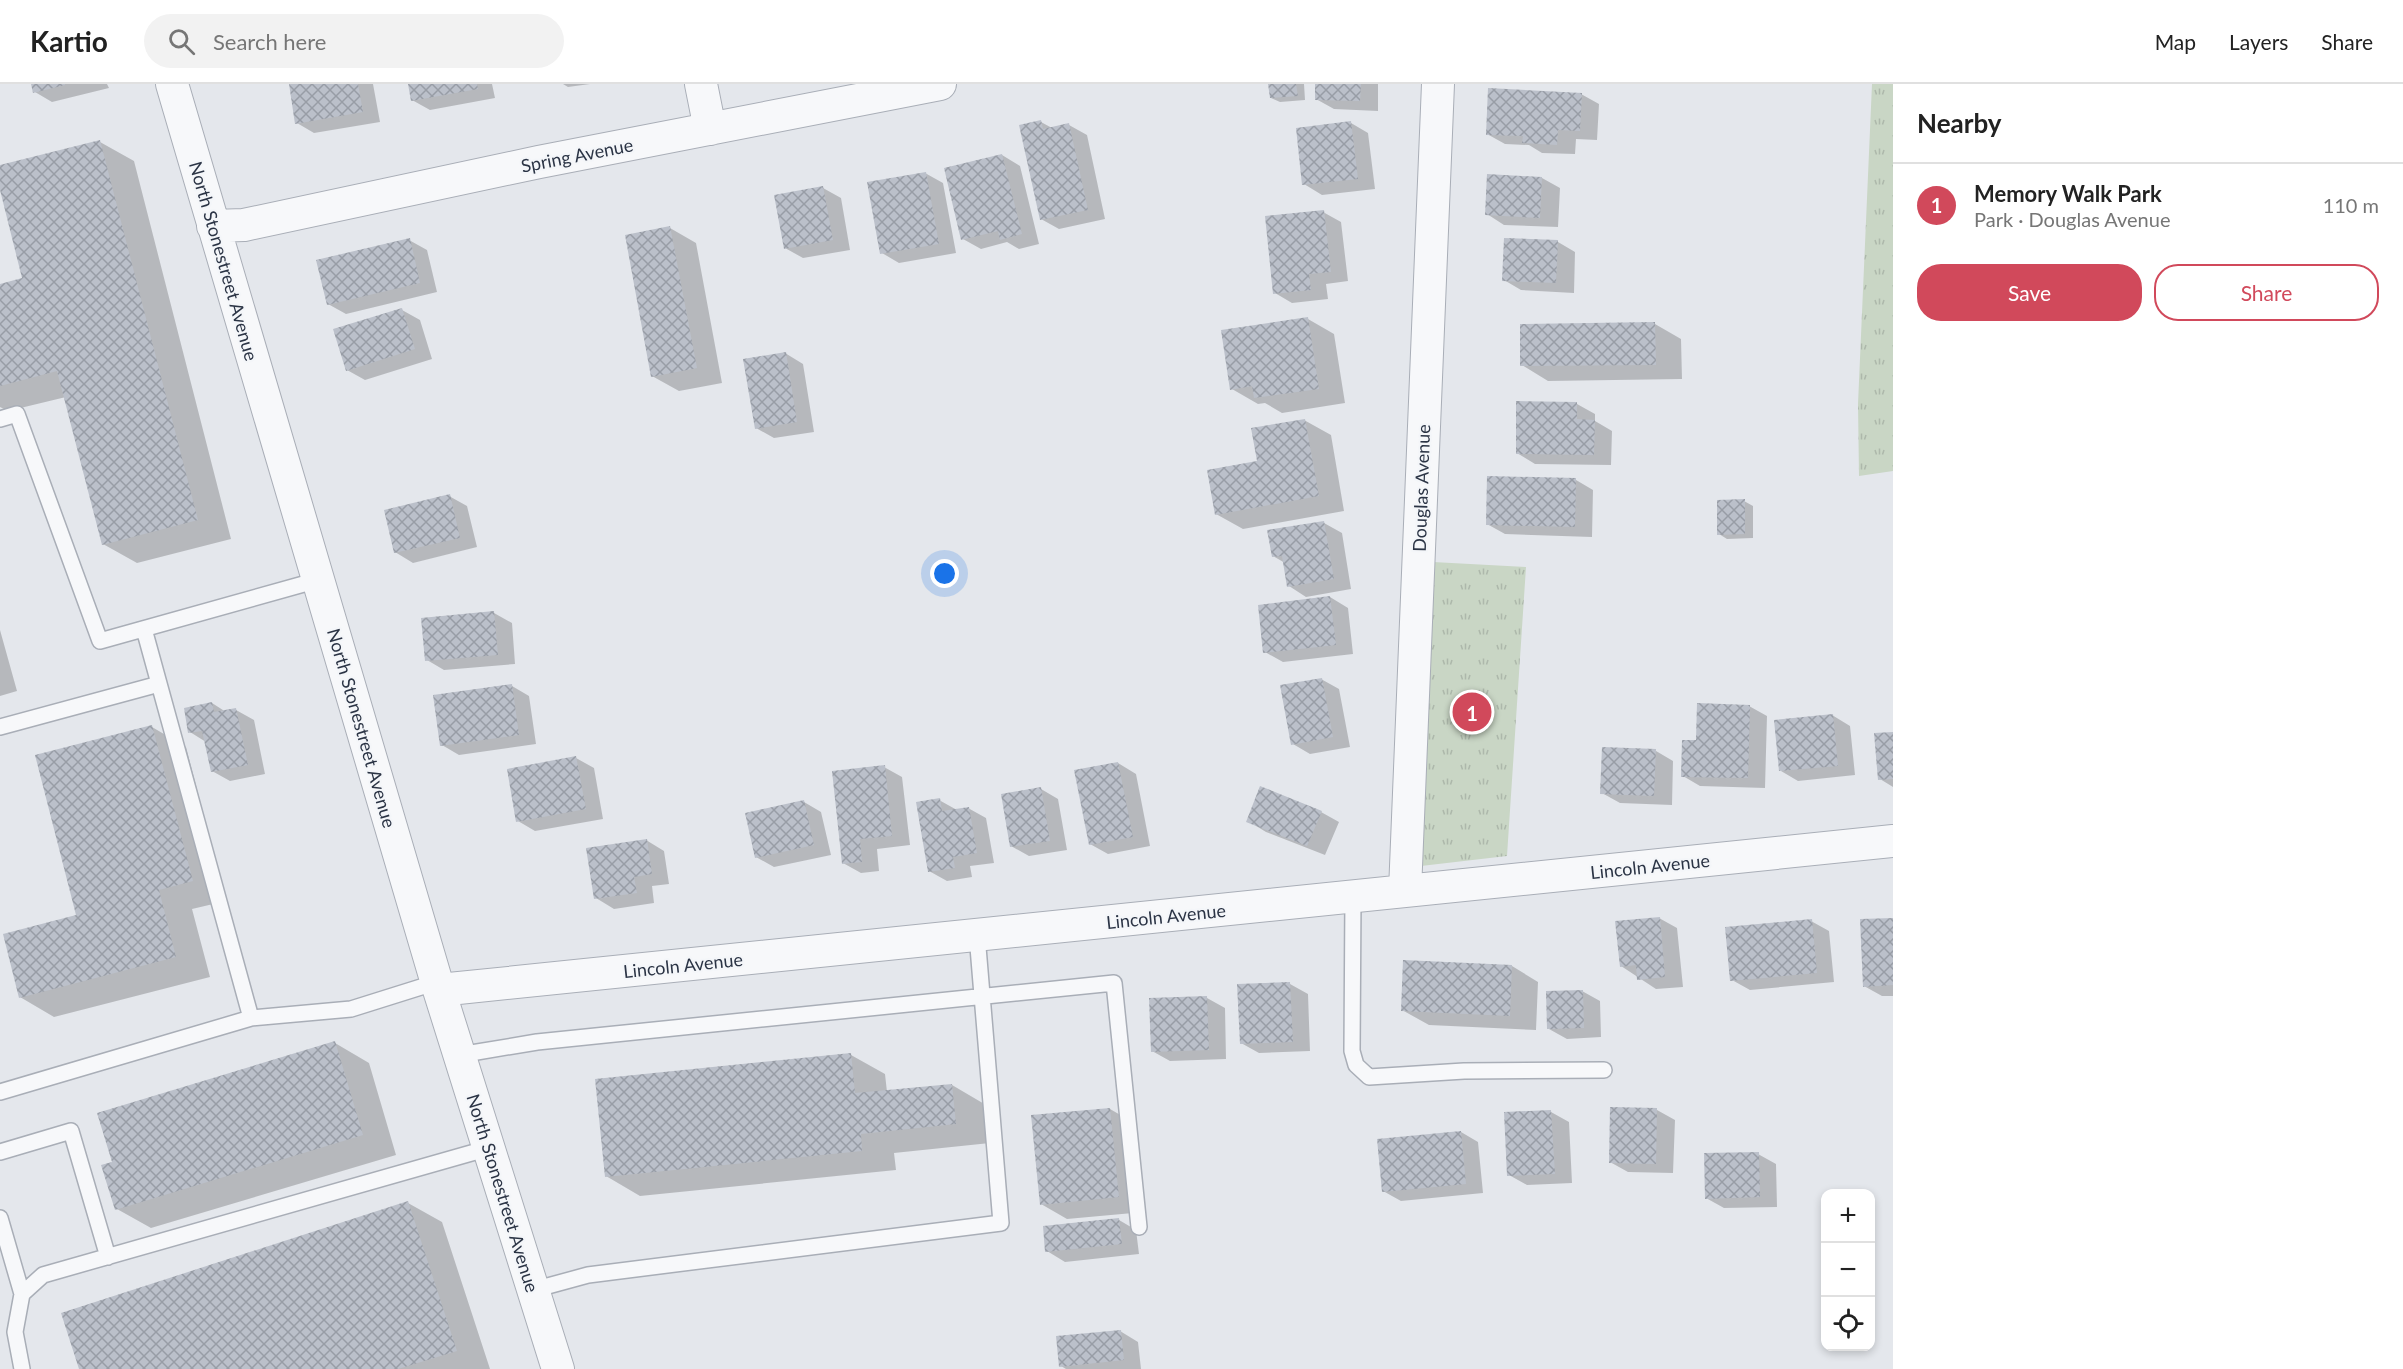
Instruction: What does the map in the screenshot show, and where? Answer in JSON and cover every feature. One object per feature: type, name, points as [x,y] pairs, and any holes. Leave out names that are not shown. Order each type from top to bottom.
[{"type":"street","name":"North Stonestreet Avenue","points":[[172,84],[438,986],[558,1369]]},
{"type":"street","points":[[701,84],[710,129]]},
{"type":"street","name":"Spring Avenue","points":[[213,226],[244,225],[539,162],[940,84]]},
{"type":"street","name":"Douglas Avenue","points":[[1405,891],[1438,84]]},
{"type":"street","name":"Lincoln Avenue","points":[[438,986],[977,935],[1893,841]]},
{"type":"lane","points":[[0,419],[17,414],[100,641],[318,580]]},
{"type":"lane","points":[[144,629],[251,1018]]},
{"type":"lane","points":[[0,727],[159,684]]},
{"type":"lane","points":[[1353,896],[1352,1051],[1356,1065],[1369,1077],[1464,1071],[1604,1070]]},
{"type":"lane","points":[[533,1290],[588,1275],[1000,1223],[977,935]]},
{"type":"lane","points":[[459,1055],[537,1042],[1114,983],[1139,1227]]},
{"type":"lane","points":[[0,1092],[251,1018],[351,1009],[438,986]]},
{"type":"lane","points":[[0,1152],[71,1131],[108,1257]]},
{"type":"lane","points":[[22,1294],[43,1275],[489,1148]]},
{"type":"lane","points":[[0,1218],[22,1294],[15,1332],[22,1369]]},
{"type":"green space","points":[[1872,84],[1893,84],[1893,471],[1859,476],[1858,404]]},
{"type":"green space","points":[[1433,562],[1526,567],[1507,856],[1421,866]]},
{"type":"building","points":[[31,84],[65,84],[65,85],[33,93]]},
{"type":"building","points":[[289,84],[358,84],[363,112],[295,124]]},
{"type":"building","points":[[408,84],[477,84],[478,89],[411,101]]},
{"type":"building","points":[[1268,84],[1296,84],[1298,96],[1270,98]]},
{"type":"building","points":[[1315,84],[1361,84],[1360,101],[1315,100]]},
{"type":"building","points":[[1488,88],[1582,93],[1580,131],[1558,130],[1557,145],[1522,143],[1523,136],[1486,135]]},
{"type":"building","points":[[1041,120],[1043,129],[1069,123],[1088,210],[1040,220],[1019,125]]},
{"type":"building","points":[[1351,121],[1358,179],[1302,185],[1296,128]]},
{"type":"building","points":[[100,140],[198,520],[102,545],[57,371],[0,386],[0,284],[22,278],[0,190],[0,165]]},
{"type":"building","points":[[1002,154],[1022,234],[1000,240],[998,231],[961,240],[944,168]]},
{"type":"building","points":[[926,172],[939,244],[880,254],[867,182]]},
{"type":"building","points":[[1487,174],[1542,177],[1540,218],[1485,215]]},
{"type":"building","points":[[823,186],[833,240],[784,249],[774,195]]},
{"type":"building","points":[[1324,210],[1331,272],[1309,274],[1311,290],[1273,294],[1265,216]]},
{"type":"building","points":[[670,226],[697,368],[651,377],[625,235]]},
{"type":"building","points":[[410,238],[420,283],[327,305],[316,260]]},
{"type":"building","points":[[1504,238],[1558,240],[1556,283],[1502,281]]},
{"type":"building","points":[[402,308],[415,349],[346,371],[333,329]]},
{"type":"building","points":[[1308,317],[1319,389],[1254,398],[1252,386],[1230,390],[1221,330]]},
{"type":"building","points":[[1655,322],[1656,365],[1520,366],[1520,324]]},
{"type":"building","points":[[786,352],[797,422],[755,429],[743,359]]},
{"type":"building","points":[[1516,401],[1577,402],[1577,419],[1595,420],[1594,455],[1516,454]]},
{"type":"building","points":[[1305,419],[1319,496],[1215,515],[1207,470],[1257,461],[1251,428]]},
{"type":"building","points":[[1487,476],[1576,478],[1575,527],[1486,525]]},
{"type":"building","points":[[450,494],[460,538],[394,553],[384,510]]},
{"type":"building","points":[[1745,499],[1745,534],[1717,535],[1717,500]]},
{"type":"building","points":[[1324,521],[1334,579],[1287,587],[1282,556],[1272,557],[1267,530]]},
{"type":"building","points":[[1330,596],[1336,645],[1263,653],[1258,605]]},
{"type":"building","points":[[494,611],[498,655],[425,661],[421,618]]},
{"type":"building","points":[[1322,678],[1333,737],[1291,745],[1280,685]]},
{"type":"building","points":[[512,684],[519,735],[440,746],[433,695]]},
{"type":"building","points":[[212,702],[214,712],[236,708],[248,765],[211,772],[202,731],[188,733],[184,708]]},
{"type":"building","points":[[1697,703],[1750,705],[1748,778],[1681,777],[1682,740],[1696,740]]},
{"type":"building","points":[[1833,714],[1838,766],[1779,771],[1774,720]]},
{"type":"building","points":[[152,725],[193,881],[159,890],[176,957],[19,998],[3,934],[76,915],[35,755]]},
{"type":"building","points":[[1893,732],[1893,779],[1878,780],[1874,733]]},
{"type":"building","points":[[1602,747],[1656,749],[1654,796],[1600,794]]},
{"type":"building","points":[[576,756],[586,809],[516,822],[507,769]]},
{"type":"building","points":[[1118,762],[1133,837],[1089,845],[1074,770]]},
{"type":"building","points":[[885,765],[892,836],[860,839],[862,862],[842,864],[832,771]]},
{"type":"building","points":[[1260,786],[1322,811],[1307,846],[1246,822]]},
{"type":"building","points":[[1041,787],[1050,841],[1010,847],[1001,794]]},
{"type":"building","points":[[940,798],[942,811],[969,807],[977,853],[953,857],[955,868],[928,872],[916,802]]},
{"type":"building","points":[[804,800],[814,845],[755,858],[745,813]]},
{"type":"building","points":[[647,839],[652,874],[634,877],[637,893],[594,899],[586,848]]},
{"type":"building","points":[[1660,917],[1665,977],[1637,980],[1636,965],[1620,967],[1615,921]]},
{"type":"building","points":[[1893,918],[1893,985],[1863,987],[1860,919]]},
{"type":"building","points":[[1812,919],[1817,973],[1730,981],[1725,927]]},
{"type":"building","points":[[1403,960],[1512,965],[1510,1016],[1401,1011]]},
{"type":"building","points":[[1290,982],[1293,1042],[1240,1044],[1237,984]]},
{"type":"building","points":[[1583,990],[1584,1028],[1547,1029],[1546,991]]},
{"type":"building","points":[[1207,996],[1209,1050],[1151,1052],[1149,998]]},
{"type":"building","points":[[335,1041],[363,1135],[115,1210],[101,1165],[112,1162],[97,1113]]},
{"type":"building","points":[[851,1053],[855,1093],[952,1084],[956,1124],[861,1134],[862,1151],[605,1177],[595,1079]]},
{"type":"building","points":[[1610,1107],[1657,1108],[1656,1164],[1609,1163]]},
{"type":"building","points":[[1110,1108],[1119,1197],[1040,1205],[1031,1115]]},
{"type":"building","points":[[1551,1110],[1555,1174],[1507,1176],[1504,1112]]},
{"type":"building","points":[[1461,1131],[1466,1184],[1382,1192],[1377,1139]]},
{"type":"building","points":[[1759,1152],[1760,1197],[1705,1199],[1704,1153]]},
{"type":"building","points":[[408,1201],[457,1351],[398,1369],[79,1369],[61,1313]]},
{"type":"building","points":[[1119,1218],[1122,1244],[1045,1252],[1043,1226]]},
{"type":"building","points":[[1121,1330],[1124,1360],[1059,1367],[1056,1336]]},
{"type":"place","name":"Memory Walk Park","points":[[1472,712]]}]
